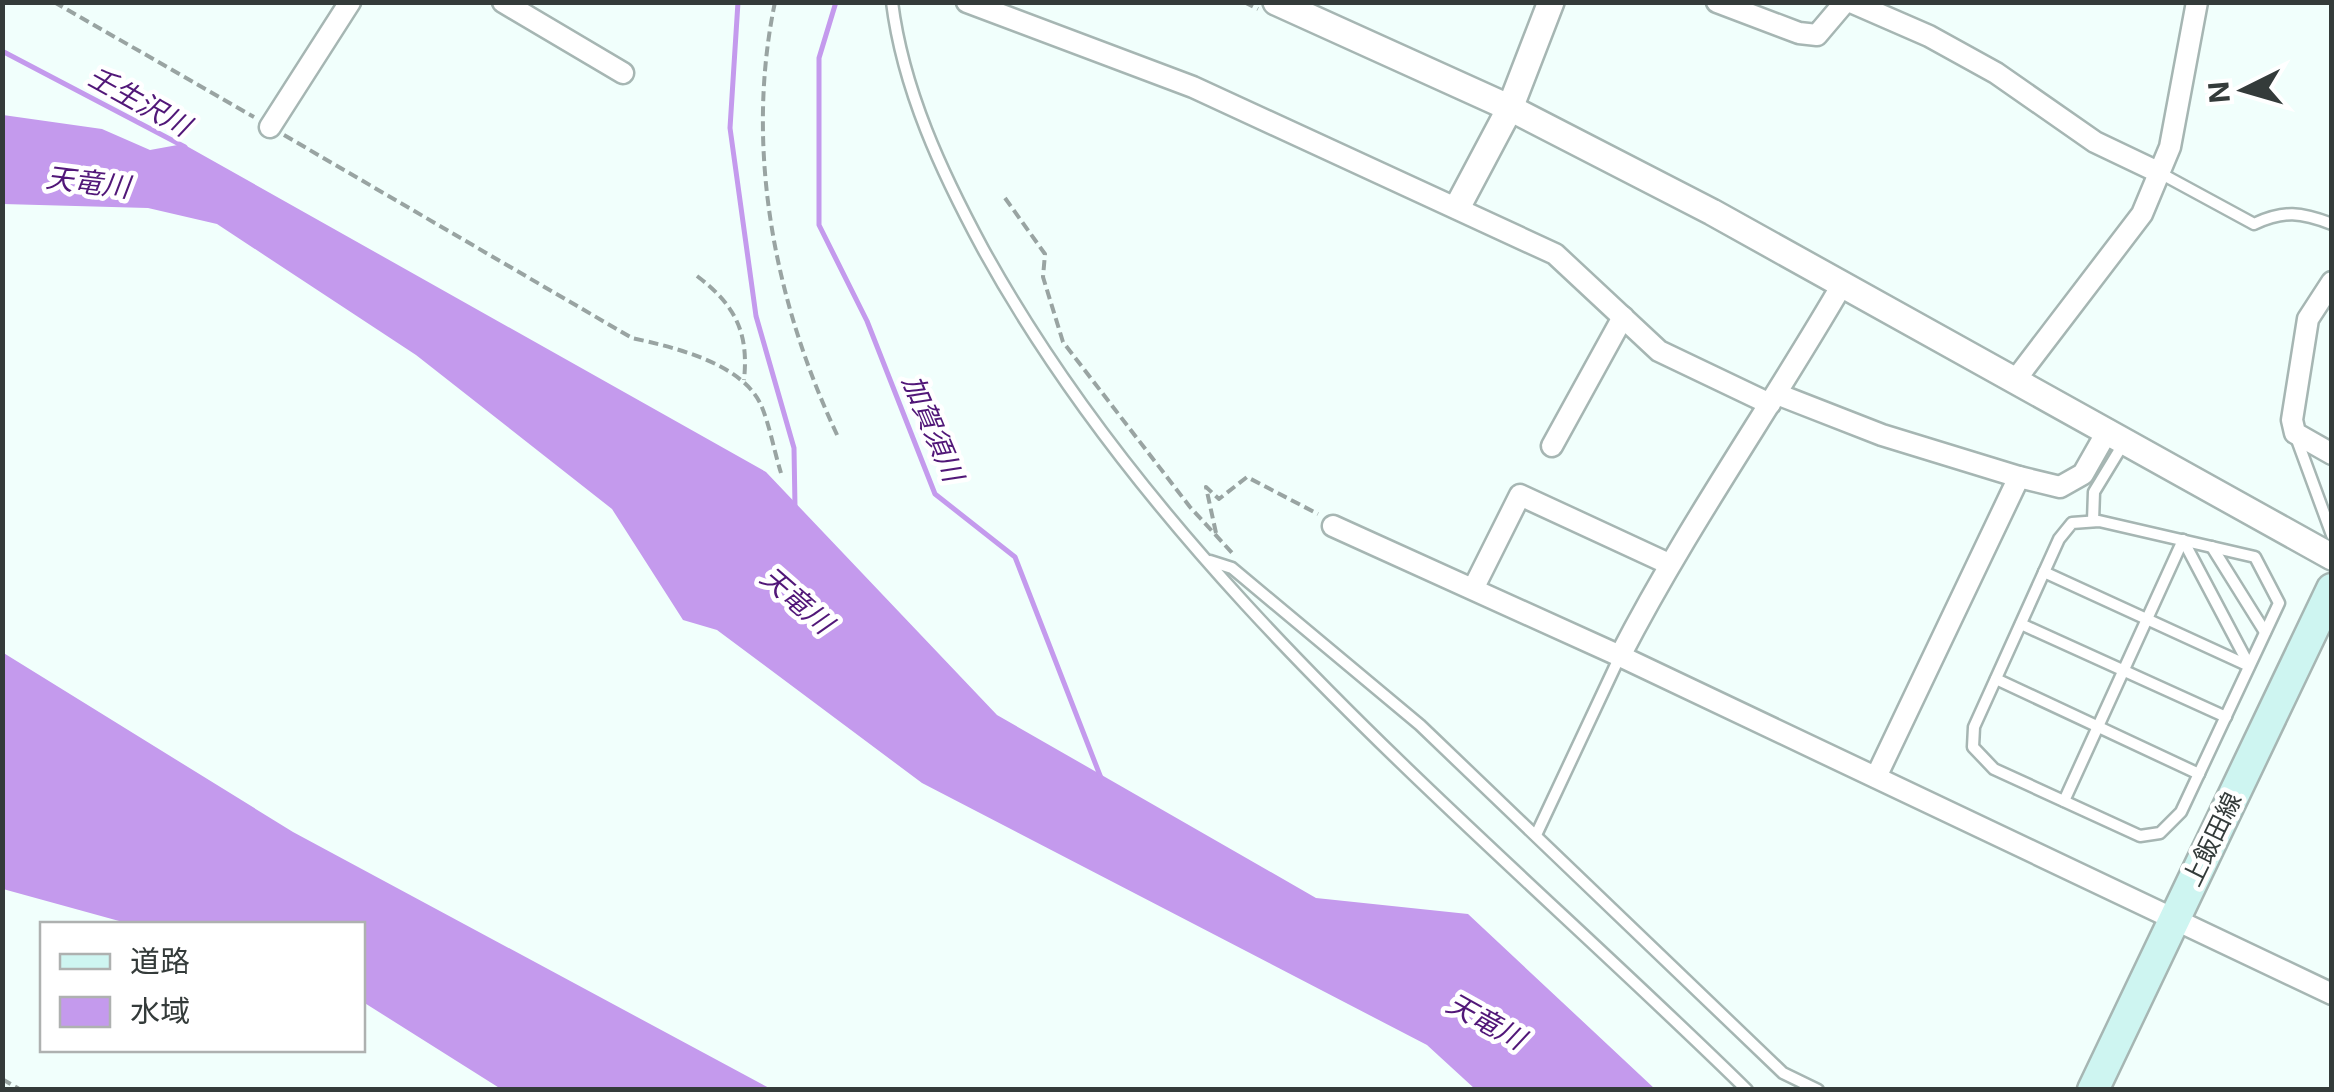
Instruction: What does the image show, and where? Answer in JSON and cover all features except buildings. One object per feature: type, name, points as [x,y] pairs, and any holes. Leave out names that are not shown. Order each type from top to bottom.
[{"type":"main road","name":"上飯田線","points":[[2093,1090],[2332,589]]},
{"type":"street","points":[[270,127],[350,2]]},
{"type":"street","points":[[503,2],[623,73]]},
{"type":"street","points":[[966,2],[1193,87],[1458,206],[1555,254],[1660,351],[1774,399],[2060,487],[2083,474],[2117,435]]},
{"type":"street","points":[[1276,2],[1510,108],[1843,283],[2332,558]]},
{"type":"street","points":[[1458,206],[1510,108],[1550,2]]},
{"type":"street","points":[[1717,2],[1799,34],[1818,36],[1848,2],[1929,36],[1996,73],[2095,142],[2160,173]]},
{"type":"street","points":[[2016,379],[2132,231],[2160,173],[2186,78],[2197,2]]},
{"type":"street","points":[[2332,282],[2308,319],[2292,420],[2295,433],[2332,454]]},
{"type":"street","points":[[1620,656],[1669,564],[1843,283]]},
{"type":"street","points":[[1552,446],[1623,317]]},
{"type":"street","points":[[1876,777],[2019,477]]},
{"type":"street","points":[[1474,587],[1520,495],[1669,564]]},
{"type":"street","points":[[1333,526],[1474,587],[2332,994]]},
{"type":"lane","points":[[892,2],[906,69],[927,131],[962,210],[1014,304],[1088,410],[1209,560],[1451,810],[1746,1090]]},
{"type":"lane","points":[[2160,173],[2254,224],[2278,213],[2304,213],[2332,224]]},
{"type":"lane","points":[[2295,433],[2332,534]]},
{"type":"lane","points":[[2093,522],[2094,492],[2117,435]]},
{"type":"lane","points":[[2093,522],[2255,557],[2278,602],[2182,812],[2160,833],[2140,836],[1994,769],[1974,747],[1974,727],[2059,539],[2072,523],[2093,522]]},
{"type":"lane","points":[[2064,801],[2183,540]]},
{"type":"lane","points":[[2183,540],[2249,666]]},
{"type":"lane","points":[[2212,547],[2265,632]]},
{"type":"lane","points":[[1209,560],[1232,568],[1420,725],[1783,1073],[1818,1090]]},
{"type":"lane","points":[[2044,572],[2249,666]]},
{"type":"lane","points":[[2021,624],[2226,717]]},
{"type":"lane","points":[[1536,835],[1620,656]]},
{"type":"lane","points":[[1996,679],[2199,774]]},
{"type":"path","points":[[54,2],[632,338],[670,347],[744,380],[760,404],[781,473]]},
{"type":"path","points":[[775,2],[763,77],[764,162],[771,221],[798,339],[839,439]]},
{"type":"path","points":[[1006,198],[1045,254],[1043,277],[1063,342],[1244,566]]},
{"type":"path","points":[[697,276],[728,300],[746,356],[744,380]]},
{"type":"path","points":[[1218,537],[1206,487],[1219,499],[1241,478],[1262,485],[1333,526]]},
{"type":"path","points":[[2,1079],[22,1090]]},
{"type":"water","name":"天竜川","points":[[3,115],[102,129],[150,150],[183,144],[766,472],[997,715],[1316,898],[1468,914],[1655,1089],[1475,1089],[1427,1045],[922,783],[717,630],[683,620],[612,509],[416,355],[217,224],[148,208],[3,204]]},
{"type":"water","points":[[2,652],[293,832],[771,1089],[501,1089],[365,1003],[365,922],[123,922],[3,889]]},
{"type":"waterway","points":[[738,2],[730,128],[756,316],[794,448],[795,507]]},
{"type":"waterway","name":"加賀須川","points":[[836,2],[819,58],[819,225],[867,321],[935,494],[1015,557],[1101,778]]},
{"type":"waterway","name":"壬生沢川","points":[[2,51],[185,147]]}]
